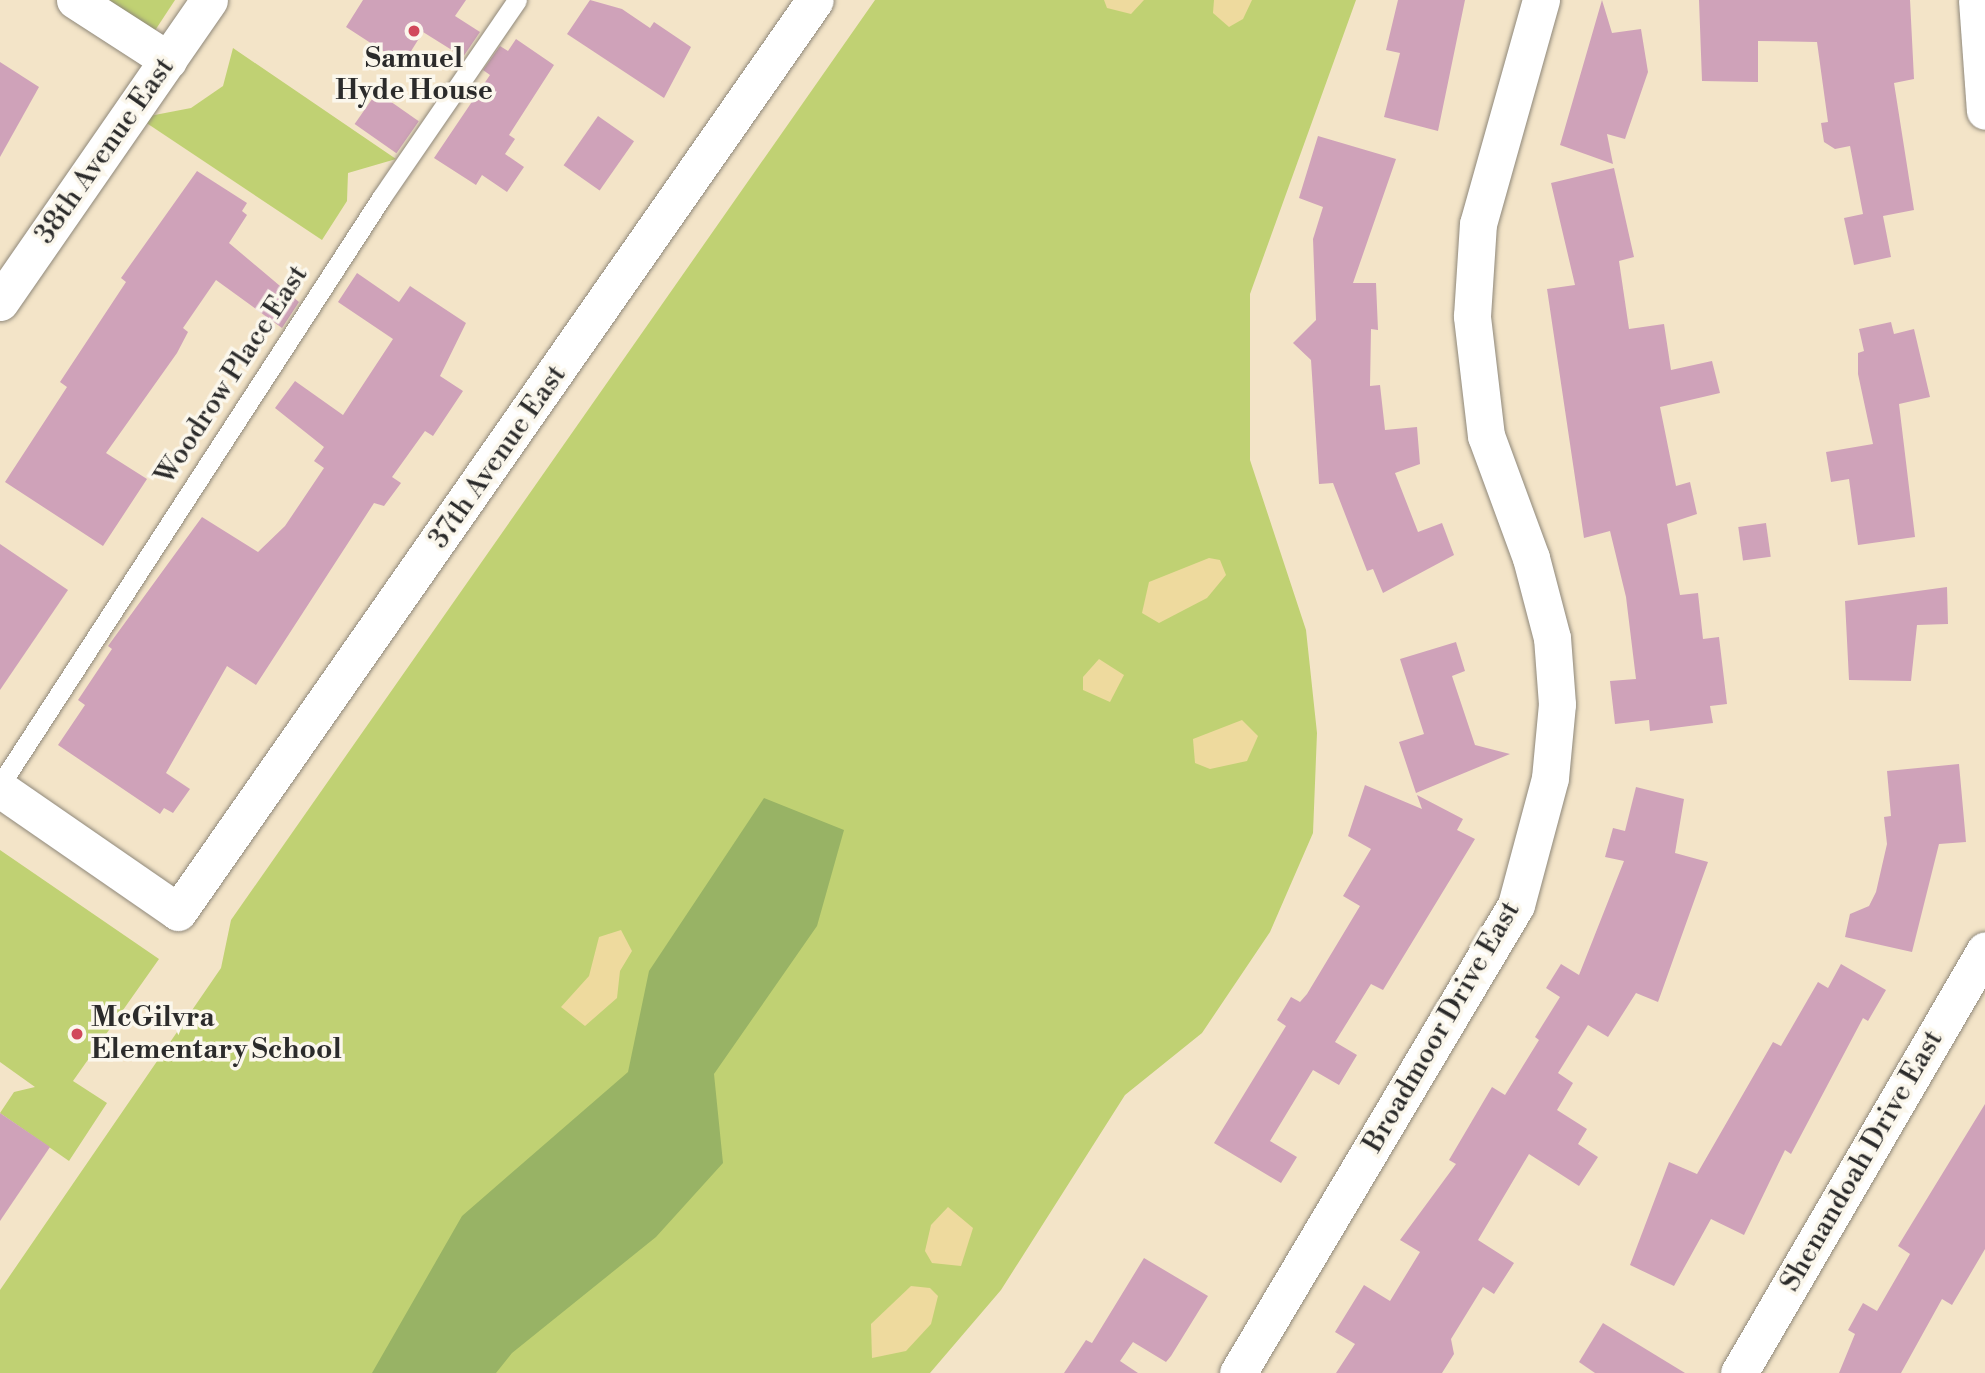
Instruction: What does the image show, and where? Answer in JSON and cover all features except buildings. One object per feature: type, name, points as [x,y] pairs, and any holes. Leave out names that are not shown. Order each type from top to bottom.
[{"type":"street","points":[[75,0],[168,60]]},
{"type":"street","name":"38th Avenue East","points":[[0,302],[209,0]]},
{"type":"street","name":"37th Avenue East","points":[[0,787],[178,912],[815,0]]},
{"type":"street","name":"Broadmoor Drive East","points":[[1238,1373],[1516,905],[1550,778],[1557,704],[1552,638],[1531,558],[1486,436],[1472,316],[1478,224],[1541,0]]},
{"type":"street","points":[[1977,0],[1985,111]]},
{"type":"street","name":"Shenandoah Drive East","points":[[1739,1373],[1985,950]]},
{"type":"lane","name":"Woodrow Place East","points":[[0,787],[517,0]]},
{"type":"green space","points":[[105,0],[175,0],[154,32]]},
{"type":"green space","points":[[875,0],[1356,0],[1250,294],[1250,460],[1306,630],[1317,733],[1313,833],[1270,932],[1202,1033],[1125,1095],[1001,1290],[930,1373],[0,1373],[0,1290],[221,968],[231,920]]},
{"type":"green space","points":[[233,48],[396,159],[348,173],[347,201],[322,240],[139,118],[191,108],[223,86]]},
{"type":"green space","points":[[764,798],[844,830],[817,926],[714,1074],[723,1163],[656,1237],[512,1353],[496,1373],[372,1373],[462,1216],[628,1072],[649,971]]},
{"type":"green space","name":"McGilvra Elementary School","points":[[0,850],[159,959],[73,1081],[107,1103],[69,1161],[0,1113],[14,1092],[35,1087],[0,1062]]},
{"type":"sand","points":[[1104,0],[1144,0],[1131,14],[1107,8]]},
{"type":"sand","points":[[1214,0],[1252,0],[1243,19],[1229,27],[1213,13]]},
{"type":"sand","points":[[1209,558],[1220,560],[1226,575],[1207,598],[1159,623],[1142,613],[1149,582]]},
{"type":"sand","points":[[1099,659],[1124,675],[1110,702],[1083,690],[1083,677]]},
{"type":"sand","points":[[1242,720],[1258,736],[1247,761],[1210,769],[1195,763],[1193,739]]},
{"type":"sand","points":[[621,930],[632,951],[620,971],[617,998],[585,1026],[561,1007],[589,976],[599,937]]},
{"type":"sand","points":[[948,1207],[973,1228],[961,1266],[932,1263],[925,1251],[931,1225]]},
{"type":"sand","points":[[911,1286],[930,1288],[938,1296],[931,1324],[906,1351],[872,1358],[871,1324]]},
{"type":"place","name":"Samuel Hyde House","points":[[414,31]]},
{"type":"place","name":"McGilvra Elementary School","points":[[77,1034]]}]
